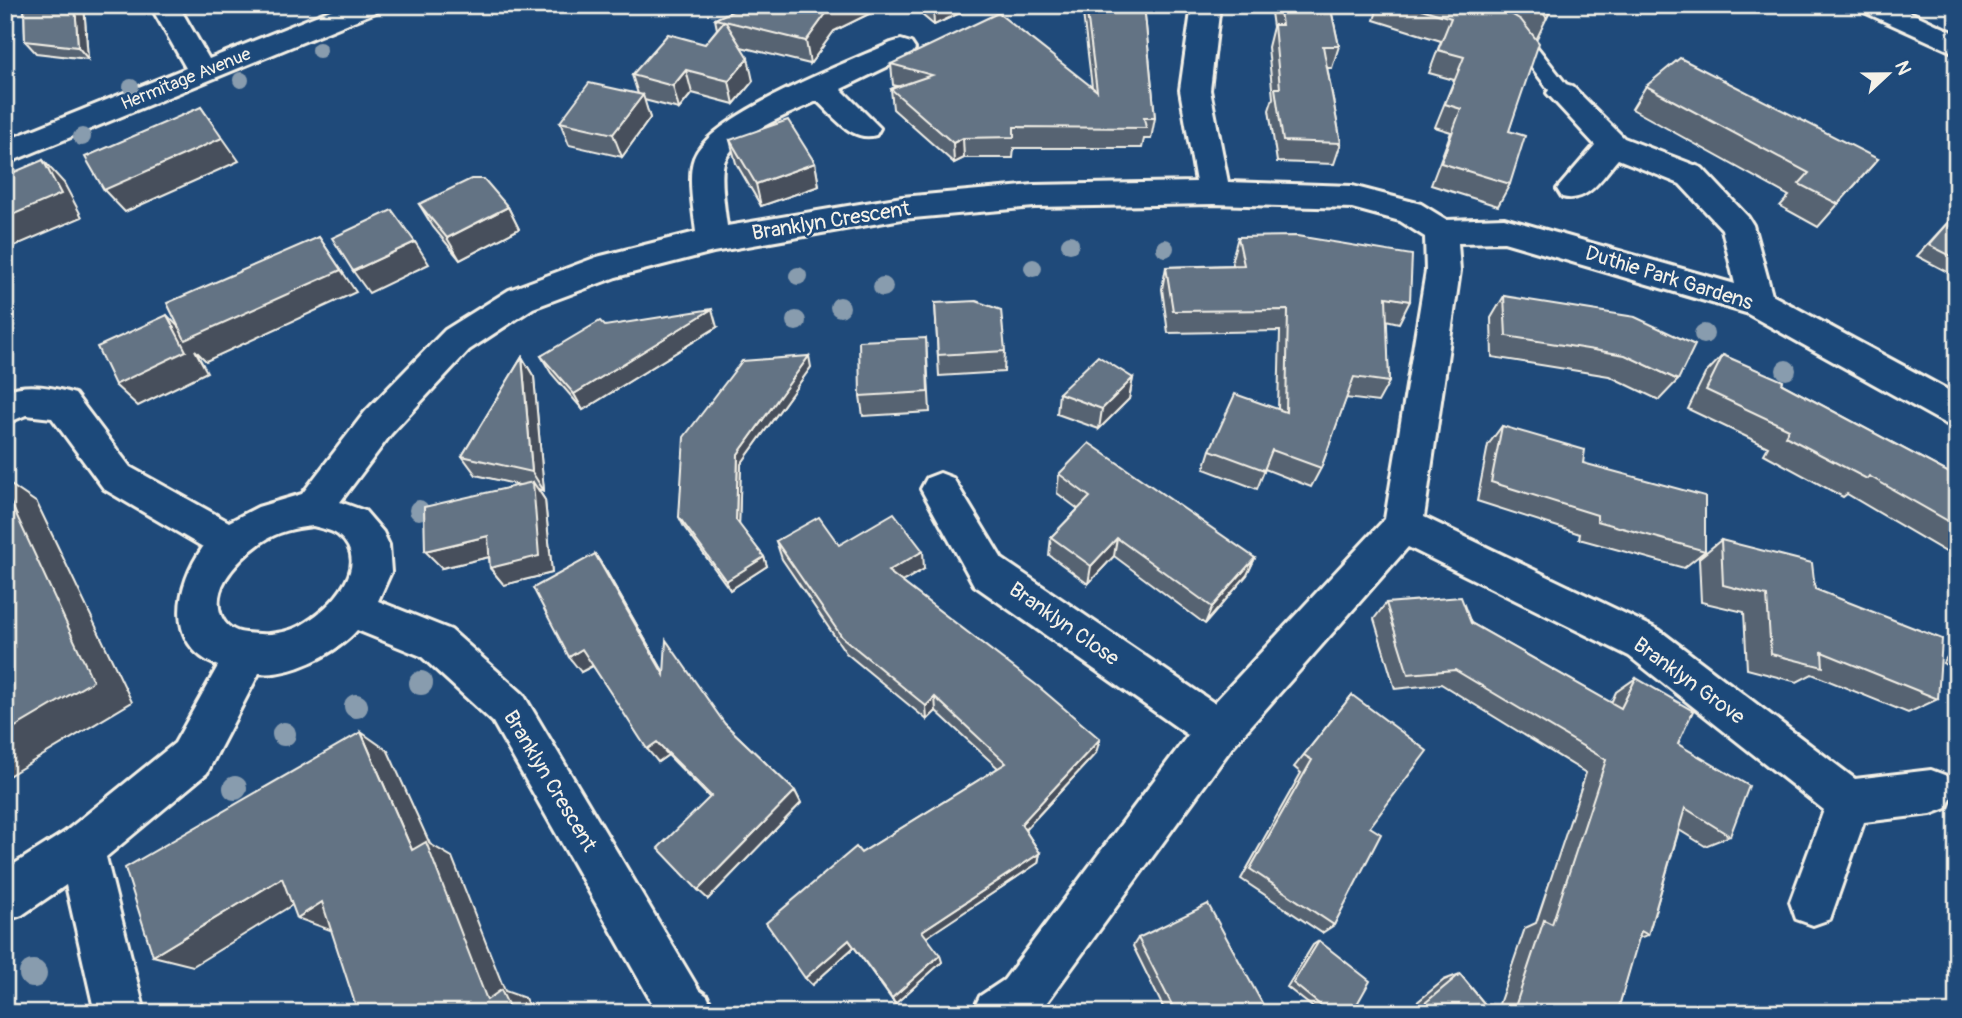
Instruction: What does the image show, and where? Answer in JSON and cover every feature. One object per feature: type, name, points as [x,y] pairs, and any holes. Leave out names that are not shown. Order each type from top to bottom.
[{"type":"street","points":[[164,5],[202,72]]},
{"type":"street","name":"Hermitage Avenue","points":[[5,153],[368,5]]},
{"type":"street","points":[[1206,5],[1195,90],[1214,193]]},
{"type":"street","points":[[1872,5],[1957,45]]},
{"type":"street","points":[[713,240],[708,200],[709,159],[728,137],[752,120],[822,89],[901,49]]},
{"type":"street","points":[[822,89],[865,128]]},
{"type":"street","points":[[1562,93],[1613,145],[1691,176],[1737,225],[1757,303]]},
{"type":"street","points":[[1573,189],[1613,145]]},
{"type":"street","name":"Branklyn Crescent","points":[[313,509],[378,423],[457,340],[522,299],[609,266],[713,240],[902,208],[1034,196],[1214,193],[1352,197],[1410,212],[1441,232]]},
{"type":"street","name":"Duthie Park Gardens","points":[[1441,232],[1504,230],[1757,303],[1957,412]]},
{"type":"street","points":[[1019,1008],[1218,731],[1403,526],[1443,271],[1441,232]]},
{"type":"street","points":[[5,409],[21,400],[62,404],[117,478],[231,543]]},
{"type":"street","name":"Branklyn Close","points":[[940,489],[988,572],[1218,731]]},
{"type":"street","points":[[313,509],[337,513],[356,524],[369,540],[372,562],[367,586],[352,609],[331,631],[304,646],[274,655],[246,656],[222,648],[214,641],[206,633],[198,612],[200,589],[212,564],[231,543],[270,518],[313,509]]},
{"type":"street","name":"Branklyn Grove","points":[[1403,526],[1644,643],[1849,802]]},
{"type":"street","name":"Branklyn Crescent","points":[[352,609],[436,643],[508,708],[682,1007],[690,1013]]},
{"type":"street","points":[[5,898],[81,848],[191,758],[246,656]]},
{"type":"street","points":[[1813,902],[1849,802],[1931,792]]},
{"type":"street","points":[[81,848],[120,1013]]},
{"type":"lane","points":[[1499,25],[1520,37],[1562,93]]},
{"type":"building","points":[[24,5],[75,5],[78,47],[25,41]]},
{"type":"building","points":[[745,5],[836,5],[830,8],[806,41],[725,21],[748,58],[729,81],[686,70],[673,86],[632,75],[668,34],[705,44],[724,21],[715,19]]},
{"type":"building","points":[[1086,5],[1144,5],[1155,118],[1144,118],[1146,128],[1014,127],[1014,137],[963,138],[953,143],[891,89],[932,75],[891,64],[998,13],[1097,91]]},
{"type":"building","points":[[1279,5],[1330,5],[1339,46],[1323,46],[1341,143],[1283,141],[1275,88],[1280,88],[1274,25],[1282,25]]},
{"type":"building","points":[[1408,5],[1489,5],[1501,8],[1521,20],[1539,43],[1509,131],[1525,136],[1510,184],[1441,163],[1461,109],[1445,104],[1464,57],[1438,50],[1451,18]]},
{"type":"building","points":[[1534,5],[1553,5],[1547,18]]},
{"type":"building","points":[[1680,58],[1878,159],[1838,204],[1799,184],[1809,173],[1646,86]]},
{"type":"building","points":[[589,83],[643,95],[613,134],[560,122]]},
{"type":"building","points":[[201,107],[222,138],[104,190],[85,157]]},
{"type":"building","points":[[788,120],[815,163],[756,184],[730,140]]},
{"type":"building","points":[[43,160],[61,194],[5,218],[5,176]]},
{"type":"building","points":[[471,179],[484,179],[508,207],[447,238],[419,204]]},
{"type":"building","points":[[392,210],[415,242],[353,271],[332,238]]},
{"type":"building","points":[[1957,213],[1957,259],[1929,245]]},
{"type":"building","points":[[1297,236],[1412,255],[1410,301],[1386,297],[1389,382],[1354,377],[1321,468],[1272,450],[1264,470],[1210,450],[1235,394],[1286,412],[1288,310],[1173,311],[1166,267],[1244,265],[1238,237]]},
{"type":"building","points":[[319,237],[341,270],[185,340],[167,303]]},
{"type":"building","points":[[1504,296],[1635,317],[1695,345],[1678,380],[1625,355],[1506,336]]},
{"type":"building","points":[[976,301],[1001,310],[1005,351],[938,355],[935,303]]},
{"type":"building","points":[[712,309],[574,394],[541,356],[600,321],[605,326]]},
{"type":"building","points":[[167,315],[186,351],[115,385],[97,347]]},
{"type":"building","points":[[926,338],[928,392],[860,396],[859,341]]},
{"type":"building","points":[[1723,355],[1783,381],[1782,384],[1957,477],[1957,526],[1869,476],[1867,479],[1785,436],[1789,429],[1706,390]]},
{"type":"building","points":[[809,356],[738,454],[736,520],[764,557],[726,581],[679,517],[684,437],[742,361]]},
{"type":"building","points":[[1098,356],[1133,378],[1102,409],[1059,393]]},
{"type":"building","points":[[522,357],[532,472],[462,456]]},
{"type":"building","points":[[1502,426],[1585,450],[1583,463],[1705,496],[1705,551],[1597,521],[1597,515],[1491,482]]},
{"type":"building","points":[[1089,443],[1255,558],[1212,607],[1117,538],[1091,566],[1051,537],[1090,497],[1059,474]]},
{"type":"building","points":[[533,482],[539,556],[490,568],[488,536],[425,551],[424,507]]},
{"type":"building","points":[[5,490],[93,681],[5,733]]},
{"type":"building","points":[[894,513],[923,551],[888,571],[1039,687],[1100,739],[1021,824],[1040,853],[922,931],[940,955],[892,998],[849,940],[805,978],[766,923],[856,847],[861,853],[1006,763],[935,697],[926,706],[842,637],[776,541],[819,517],[839,545]]},
{"type":"building","points":[[1721,540],[1812,563],[1815,589],[1942,639],[1938,699],[1822,652],[1823,667],[1771,654],[1767,596],[1723,585]]},
{"type":"building","points":[[595,554],[664,675],[666,640],[725,724],[795,791],[698,890],[658,848],[711,796],[657,742],[647,749],[582,649],[569,657],[533,588]]},
{"type":"building","points":[[1461,597],[1471,623],[1621,708],[1636,678],[1693,711],[1678,744],[1749,786],[1730,836],[1685,808],[1648,935],[1641,931],[1617,1013],[1513,1013],[1544,920],[1552,924],[1606,760],[1455,670],[1408,674],[1386,603]]},
{"type":"building","points":[[1352,695],[1427,751],[1370,827],[1381,834],[1334,925],[1250,869],[1312,760],[1304,755]]},
{"type":"building","points":[[361,732],[412,850],[426,842],[487,1000],[501,990],[512,1013],[358,1013],[322,902],[297,918],[282,878],[153,956],[125,868]]},
{"type":"building","points":[[1208,904],[1267,1012],[1176,1013],[1138,938]]},
{"type":"building","points":[[1319,941],[1370,981],[1352,1013],[1330,1013],[1293,983]]},
{"type":"building","points":[[1460,974],[1492,1013],[1422,1013],[1419,1008]]}]
